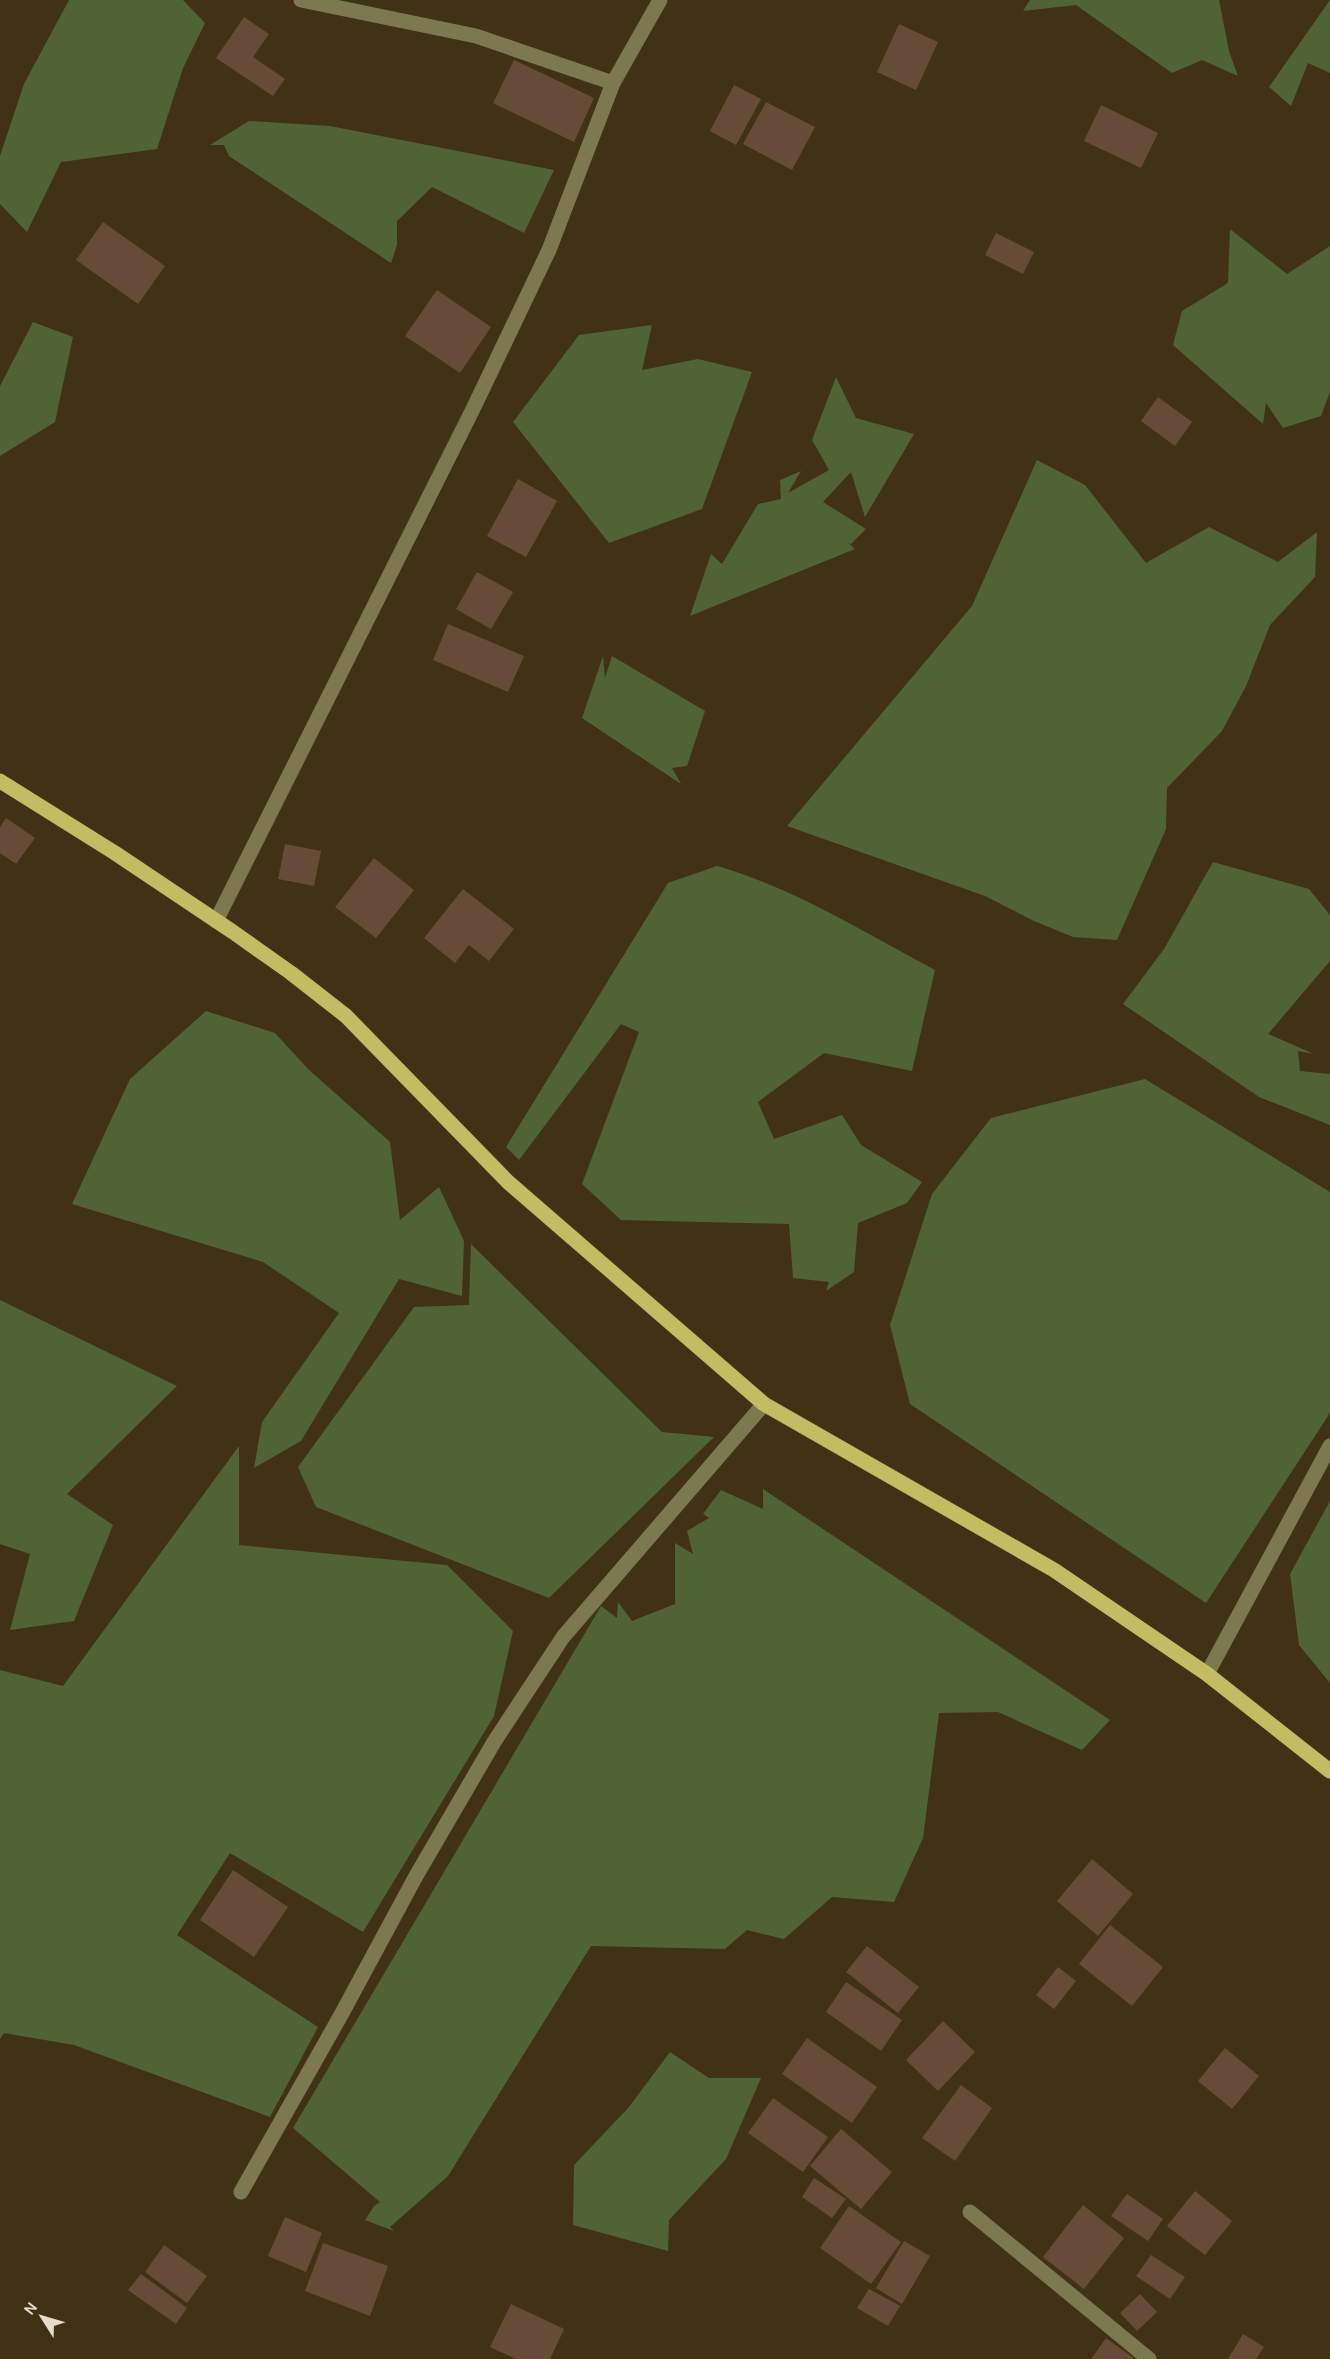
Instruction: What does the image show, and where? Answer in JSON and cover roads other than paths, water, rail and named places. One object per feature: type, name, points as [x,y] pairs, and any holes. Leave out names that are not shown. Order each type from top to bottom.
[{"type":"main road","points":[[0,781],[115,853],[216,921],[291,973],[346,1016],[508,1182],[764,1404],[1054,1570],[1207,1674],[1330,1771]]},
{"type":"street","points":[[301,0],[476,36],[613,82]]},
{"type":"street","points":[[216,921],[473,409],[549,250],[613,82],[660,0]]},
{"type":"street","points":[[241,2192],[452,1814],[494,1742],[557,1647],[764,1404]]},
{"type":"street","points":[[1207,1674],[1330,1446]]},
{"type":"street","points":[[970,2212],[1149,2359]]}]
